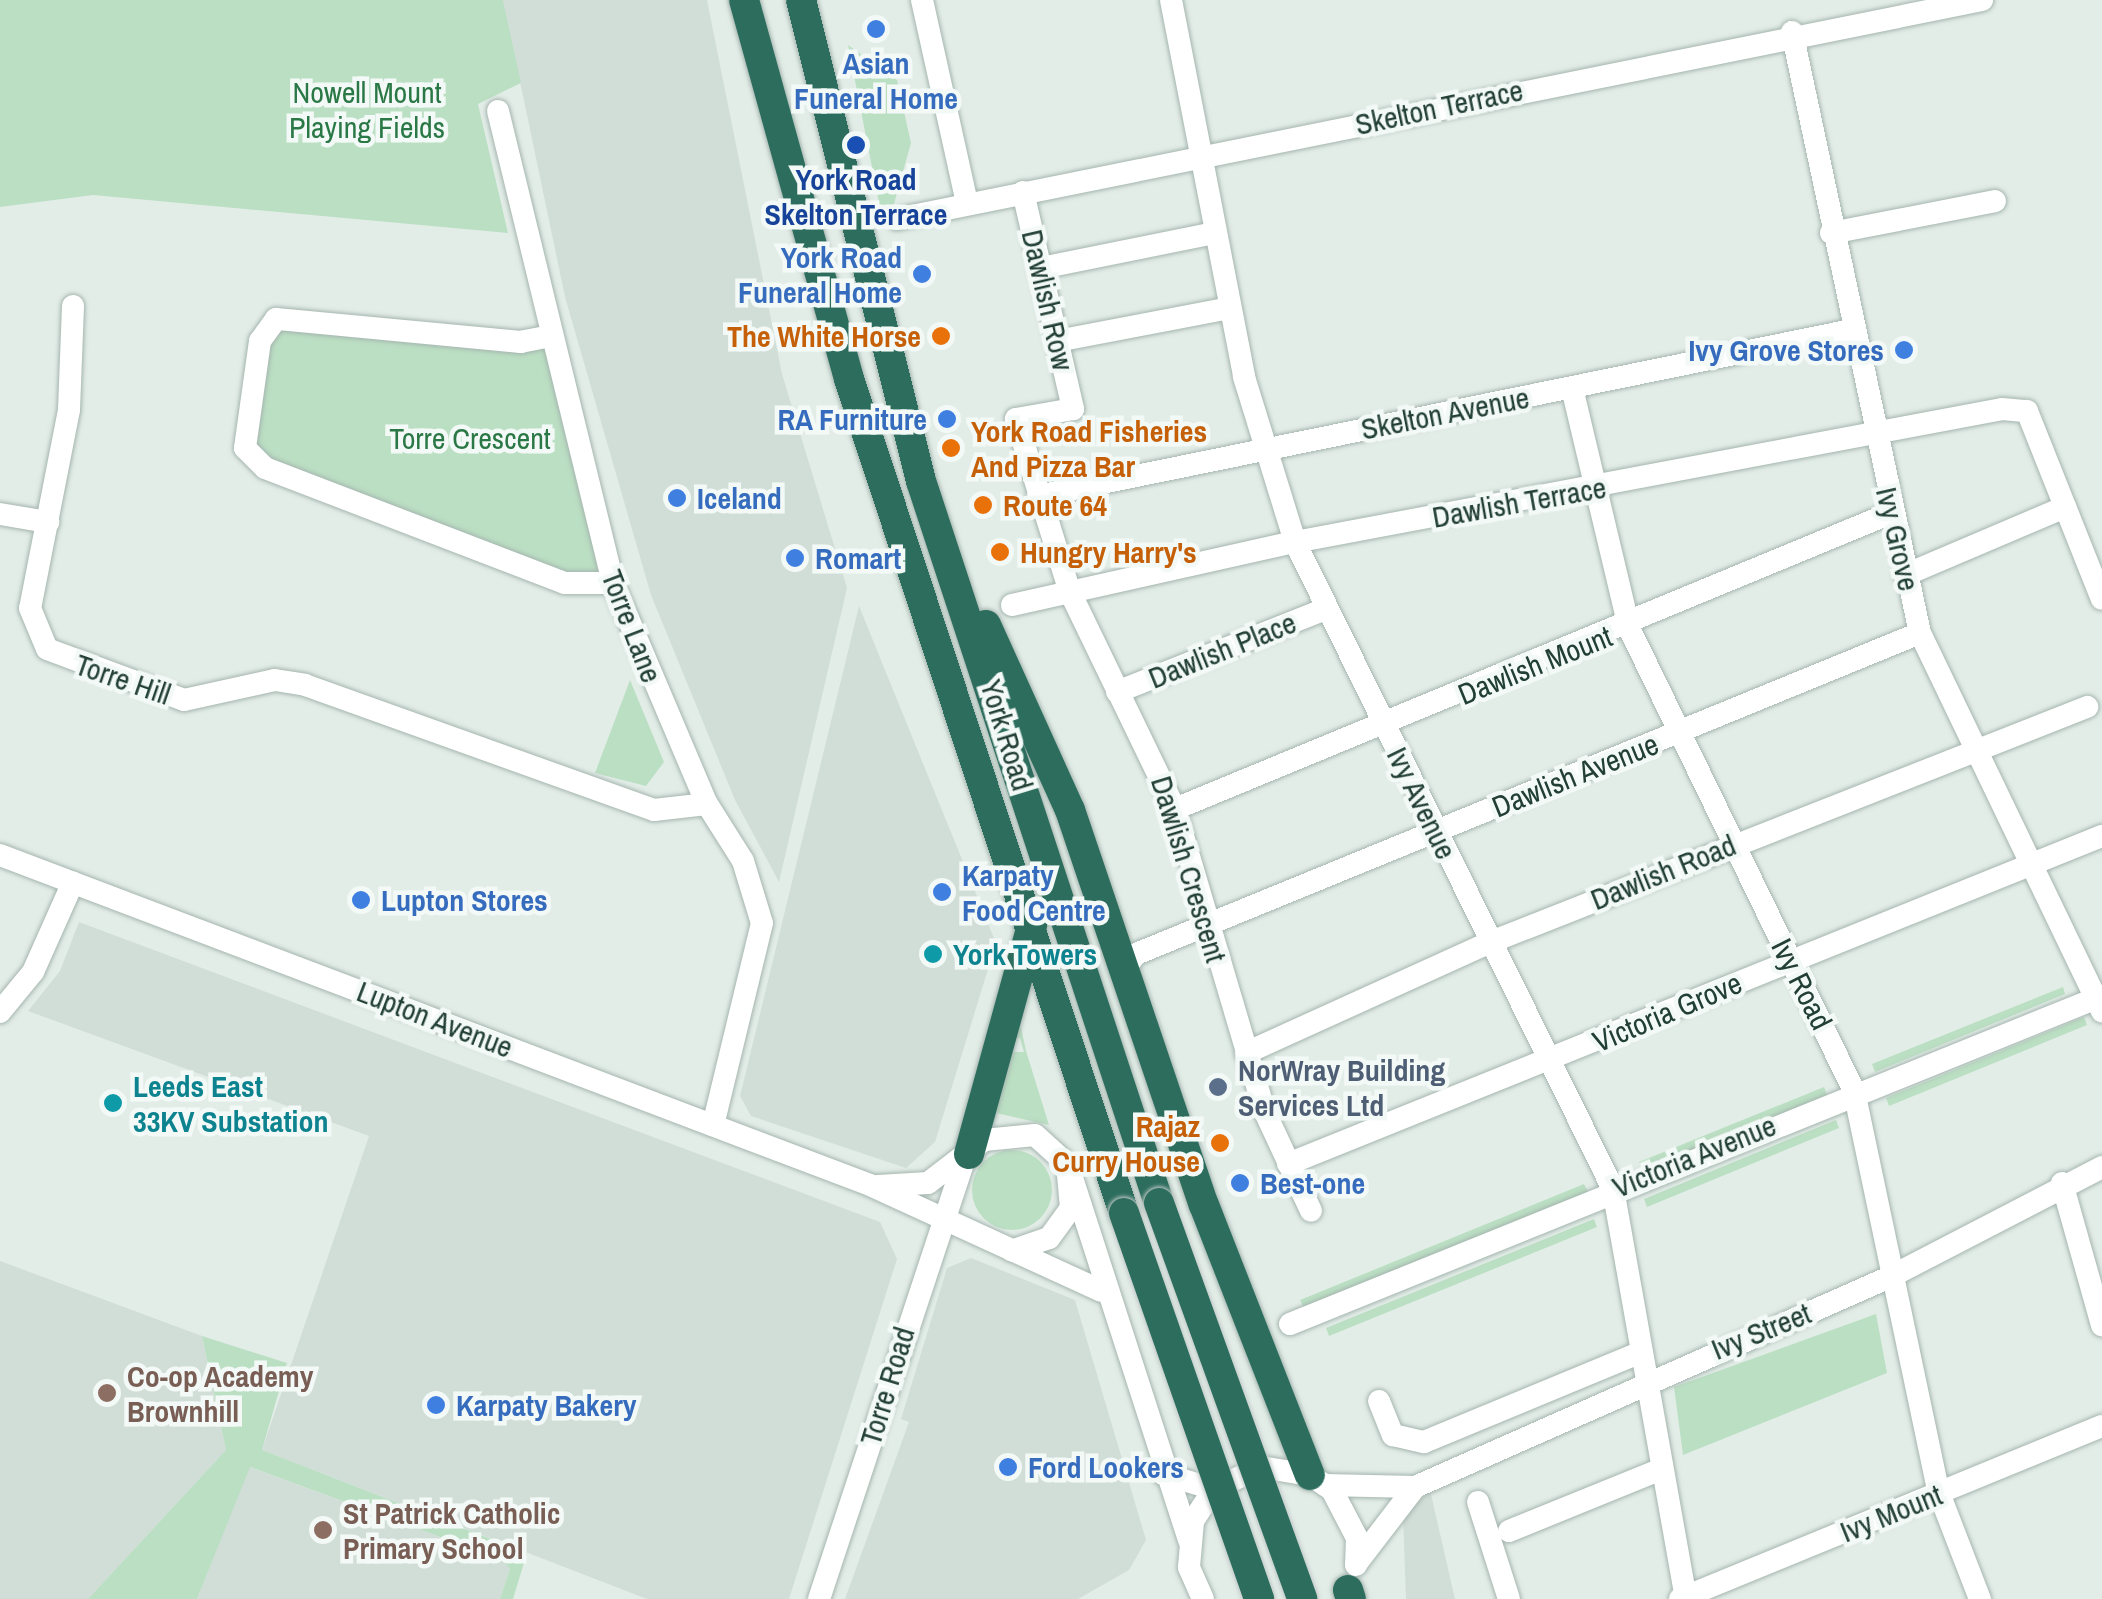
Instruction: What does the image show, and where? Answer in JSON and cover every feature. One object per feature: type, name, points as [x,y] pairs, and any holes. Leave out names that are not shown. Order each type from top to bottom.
[{"type":"highway","name":"York Road","points":[[744,0],[849,379],[1033,922],[1124,1213],[1260,1599]]},
{"type":"highway","name":"York Road","points":[[801,0],[920,481],[1160,1203],[1302,1599]]},
{"type":"highway","points":[[920,481],[1070,810],[1124,969],[1318,1480]]},
{"type":"highway","points":[[963,1163],[1033,922]]},
{"type":"street","points":[[922,0],[967,203]]},
{"type":"street","name":"Ivy Avenue","points":[[1171,0],[1230,308],[1262,450],[1295,542],[1612,1188],[1684,1598]]},
{"type":"street","name":"Skelton Terrace","points":[[897,219],[1792,32],[1982,0]]},
{"type":"street","name":"Ivy Grove","points":[[1792,32],[1830,234],[1920,633],[2026,865],[2101,1001]]},
{"type":"street","name":"Torre Lane","points":[[498,110],[614,583],[708,804],[743,861],[762,923],[713,1124]]},
{"type":"street","name":"Dawlish Row","points":[[1016,419],[1073,409],[1023,192]]},
{"type":"street","points":[[1830,234],[1995,201]]},
{"type":"street","points":[[1041,268],[1215,233]]},
{"type":"street","name":"Torre Hill","points":[[73,306],[69,410],[31,624],[60,657],[184,700],[275,680],[305,685],[654,810],[708,804]]},
{"type":"street","points":[[1058,341],[1230,308]]},
{"type":"street","points":[[551,336],[521,342],[276,320],[260,341],[244,448],[266,468],[565,583],[614,583]]},
{"type":"street","name":"Skelton Avenue","points":[[1038,496],[1852,330]]},
{"type":"street","name":"Ivy Road","points":[[1572,388],[1592,489],[1629,628],[1674,736],[1791,960],[1854,1092],[1939,1493],[1980,1599]]},
{"type":"street","name":"Dawlish Terrace","points":[[1012,605],[1295,542],[1875,435],[2027,411],[2065,507]]},
{"type":"street","name":"Dawlish Crescent","points":[[1016,419],[1070,592],[1176,809],[1204,927],[1246,1053],[1288,1164],[1311,1211]]},
{"type":"street","points":[[1905,576],[2065,507],[2102,599]]},
{"type":"street","name":"Dawlish Mount","points":[[1176,809],[1629,628],[1891,513]]},
{"type":"street","points":[[0,514],[48,522]]},
{"type":"street","name":"Dawlish Place","points":[[1117,692],[1326,609]]},
{"type":"street","name":"Dawlish Avenue","points":[[1124,969],[1155,947],[1920,633]]},
{"type":"street","name":"Dawlish Road","points":[[1246,1053],[1491,942],[1730,844],[2087,707]]},
{"type":"street","name":"Victoria Grove","points":[[1288,1164],[2102,836]]},
{"type":"street","name":"Lupton Avenue","points":[[0,855],[870,1186],[938,1222],[1101,1291]]},
{"type":"street","points":[[0,1012],[33,972],[72,882]]},
{"type":"street","name":"Victoria Avenue","points":[[1290,1324],[1612,1188],[1854,1092],[2101,1001]]},
{"type":"street","name":"Lupton Avenue","points":[[870,1186],[928,1184],[1001,1133],[1035,1135],[1060,1153],[1073,1181]]},
{"type":"street","points":[[963,1163],[960,1213],[985,1242]]},
{"type":"street","name":"Torre Road","points":[[819,1599],[938,1222],[963,1163]]},
{"type":"street","name":"Ivy Street","points":[[1318,1480],[1415,1487],[1644,1380],[1892,1276],[2062,1182],[2102,1167]]},
{"type":"street","points":[[1012,1251],[1061,1226],[1073,1181]]},
{"type":"street","points":[[1073,1181],[1101,1291],[1189,1541],[1203,1599]]},
{"type":"street","points":[[2062,1182],[2102,1325]]},
{"type":"street","points":[[1379,1401],[1393,1434],[1424,1442],[1639,1353]]},
{"type":"street","name":"Ivy Mount","points":[[1684,1598],[2102,1426]]},
{"type":"street","points":[[1189,1541],[1214,1489],[1262,1467],[1318,1480],[1348,1512],[1349,1588]]},
{"type":"street","points":[[1509,1531],[1662,1469]]},
{"type":"street","points":[[1163,1474],[1214,1489]]},
{"type":"street","name":"Ivy Street","points":[[1349,1588],[1415,1487]]},
{"type":"street","points":[[1478,1502],[1509,1599]]},
{"type":"shaded area","points":[[503,0],[707,0],[782,374],[847,588],[779,882],[735,800],[651,595],[565,297]]},
{"type":"shaded area","points":[[859,606],[996,943],[935,1142],[906,1168],[751,1116],[740,1096]]},
{"type":"shaded area","points":[[79,922],[880,1222],[897,1259],[789,1599],[647,1599],[262,1450],[369,1136],[28,1011],[60,971]]},
{"type":"shaded area","points":[[971,1258],[1075,1300],[1146,1540],[1129,1570],[1078,1599],[845,1599],[909,1422],[901,1419],[947,1268]]},
{"type":"shaded area","name":"Co-op Academy Brownhill","points":[[0,1261],[202,1336],[226,1450],[88,1599],[0,1599]]},
{"type":"shaded area","name":"St Patrick Catholic Primary School","points":[[249,1467],[503,1560],[510,1569],[500,1599],[197,1599]]},
{"type":"shaded area","points":[[1430,1490],[1455,1599],[1406,1599],[1403,1517]]},
{"type":"green space","name":"Nowell Mount Playing Fields","points":[[0,0],[503,0],[521,83],[478,104],[508,233],[93,195],[0,207]]},
{"type":"green space","points":[[848,45],[897,80],[911,143],[894,204],[880,208]]},
{"type":"green space","name":"Torre Crescent","points":[[269,325],[551,336],[613,583],[597,586],[265,468],[243,438]]},
{"type":"green space","points":[[630,680],[664,762],[646,786],[595,773]]},
{"type":"green space","points":[[2063,987],[2065,994],[1875,1072],[1872,1064]]},
{"type":"green space","points":[[1018,1013],[1049,1125],[996,1113],[1004,1052],[1024,1052],[1020,1038],[1008,1036]]},
{"type":"green space","points":[[2084,1017],[2087,1025],[1889,1106],[1886,1098]]},
{"type":"green space","points":[[1824,1087],[1827,1095],[1643,1170],[1639,1162]]},
{"type":"green space","points":[[1836,1120],[1839,1128],[1647,1207],[1644,1199]]},
{"type":"green space","points":[[1004,1150],[1020,1150],[1041,1161],[1052,1190],[1041,1219],[1020,1230],[1004,1230],[990,1224],[978,1212],[972,1198],[972,1182],[978,1168],[990,1156]]},
{"type":"green space","points":[[1584,1184],[1588,1192],[1304,1308],[1300,1300]]},
{"type":"green space","points":[[1594,1219],[1597,1227],[1329,1336],[1326,1328]]},
{"type":"green space","points":[[1876,1314],[1887,1373],[1683,1455],[1674,1387]]},
{"type":"green space","points":[[202,1336],[287,1363],[262,1450],[527,1553],[513,1599],[500,1599],[510,1569],[503,1560],[250,1467],[197,1599],[88,1599],[226,1450]]},
{"type":"place","name":"Asian Funeral Home","points":[[876,29]]},
{"type":"place","name":"York Road Skelton Terrace","points":[[856,145]]},
{"type":"place","name":"York Road Funeral Home","points":[[922,274]]},
{"type":"place","name":"The White Horse","points":[[941,336]]},
{"type":"place","name":"Ivy Grove Stores","points":[[1904,350]]},
{"type":"place","name":"RA Furniture","points":[[947,419]]},
{"type":"place","name":"York Road Fisheries And Pizza Bar","points":[[951,448]]},
{"type":"place","name":"Iceland","points":[[677,498]]},
{"type":"place","name":"Route 64","points":[[983,505]]},
{"type":"place","name":"Hungry Harry's","points":[[1000,552]]},
{"type":"place","name":"Romart","points":[[795,558]]},
{"type":"place","name":"Karpaty Food Centre","points":[[942,892]]},
{"type":"place","name":"Lupton Stores","points":[[361,900]]},
{"type":"place","name":"York Towers","points":[[933,954]]},
{"type":"place","name":"NorWray Building Services Ltd","points":[[1218,1087]]},
{"type":"place","name":"Leeds East 33KV Substation","points":[[113,1103]]},
{"type":"place","name":"Rajaz Curry House","points":[[1220,1143]]},
{"type":"place","name":"Best-one","points":[[1240,1183]]},
{"type":"place","name":"Co-op Academy Brownhill","points":[[107,1393]]},
{"type":"place","name":"Karpaty Bakery","points":[[436,1405]]},
{"type":"place","name":"Ford Lookers","points":[[1008,1467]]},
{"type":"place","name":"St Patrick Catholic Primary School","points":[[323,1530]]}]
